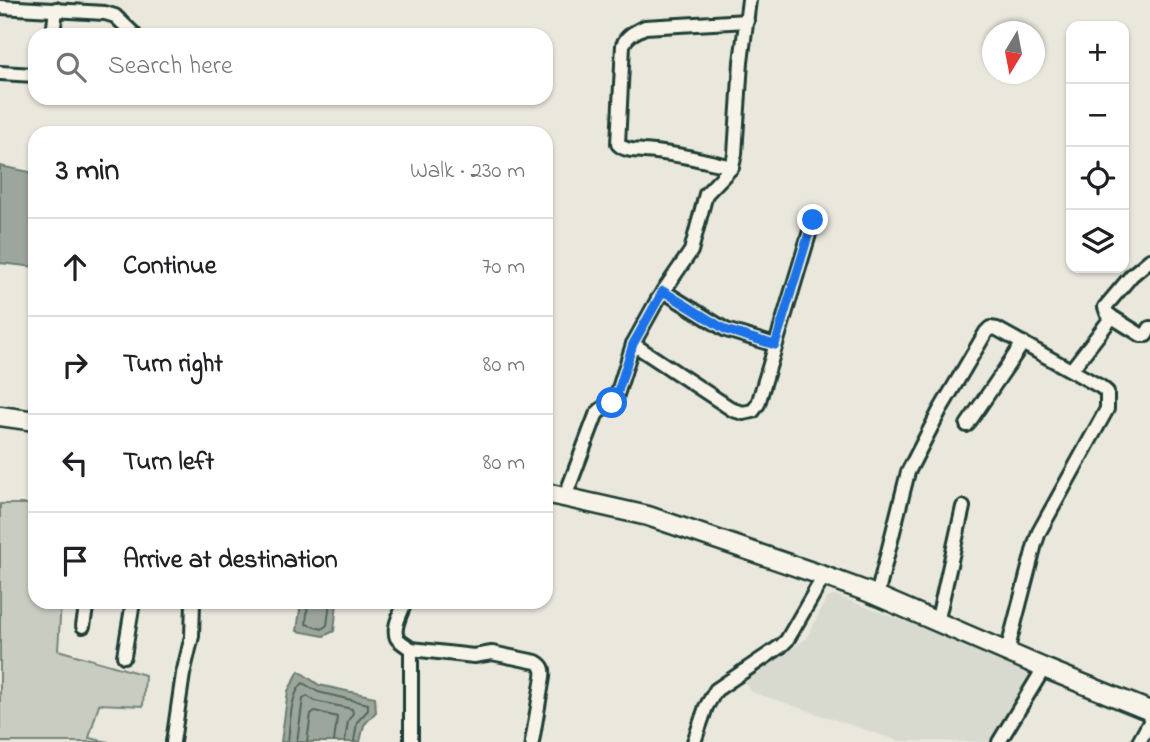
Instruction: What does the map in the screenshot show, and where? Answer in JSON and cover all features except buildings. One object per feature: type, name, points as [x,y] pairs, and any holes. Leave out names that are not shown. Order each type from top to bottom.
[{"type":"street","points":[[565,497],[596,415],[616,398],[633,344],[663,291],[691,251],[706,194],[732,167],[749,0]]},
{"type":"street","points":[[0,6],[105,13],[115,16],[128,28]]},
{"type":"street","points":[[54,28],[56,9]]},
{"type":"street","points":[[732,167],[675,154],[631,150],[618,144],[623,46],[625,39],[646,27],[747,21]]},
{"type":"street","points":[[0,73],[28,75]]},
{"type":"street","points":[[633,344],[733,410],[743,413],[752,411],[758,404],[813,220]]},
{"type":"street","points":[[1150,260],[1132,275],[1105,307],[1112,317],[1141,335],[1146,335],[1150,328]]},
{"type":"street","points":[[663,291],[726,330],[775,345]]},
{"type":"street","points":[[1072,369],[1112,317]]},
{"type":"street","points":[[877,596],[908,472],[986,332],[990,328],[997,329],[1072,369],[1107,392],[1107,409],[1039,531],[1007,652]]},
{"type":"street","points":[[967,425],[1024,343]]},
{"type":"street","points":[[0,416],[28,420]]},
{"type":"street","points":[[553,495],[648,516],[824,576],[1150,711]]},
{"type":"street","points":[[937,623],[963,507]]},
{"type":"street","points":[[694,742],[711,697],[723,684],[787,640],[824,576]]},
{"type":"street","points":[[83,626],[86,609]]},
{"type":"street","points":[[124,656],[132,609]]},
{"type":"street","points":[[173,742],[183,674],[192,636],[193,609]]},
{"type":"street","points":[[403,609],[396,632],[398,640],[411,649],[474,656],[492,653],[541,665],[544,669],[533,742]]},
{"type":"street","points":[[411,649],[411,742]]},
{"type":"street","points":[[999,742],[1044,668]]},
{"type":"street","points":[[1139,742],[1150,722]]},
{"type":"shaded area","points":[[0,504],[28,504],[28,609],[61,609],[58,650],[145,675],[143,706],[99,704],[89,738],[109,742],[0,742]]},
{"type":"shaded area","points":[[835,595],[938,634],[1034,676],[993,742],[899,741],[752,692],[744,682],[807,638],[826,599]]},
{"type":"water","points":[[0,166],[28,172],[28,266],[0,263]]},
{"type":"water","points":[[300,609],[336,609],[334,631],[324,636],[297,631]]},
{"type":"water","points":[[299,671],[319,685],[375,697],[376,712],[364,725],[360,742],[281,742],[288,691]]},
{"type":"route","points":[[612,403],[633,344],[663,291],[726,330],[775,345],[813,220]]}]
